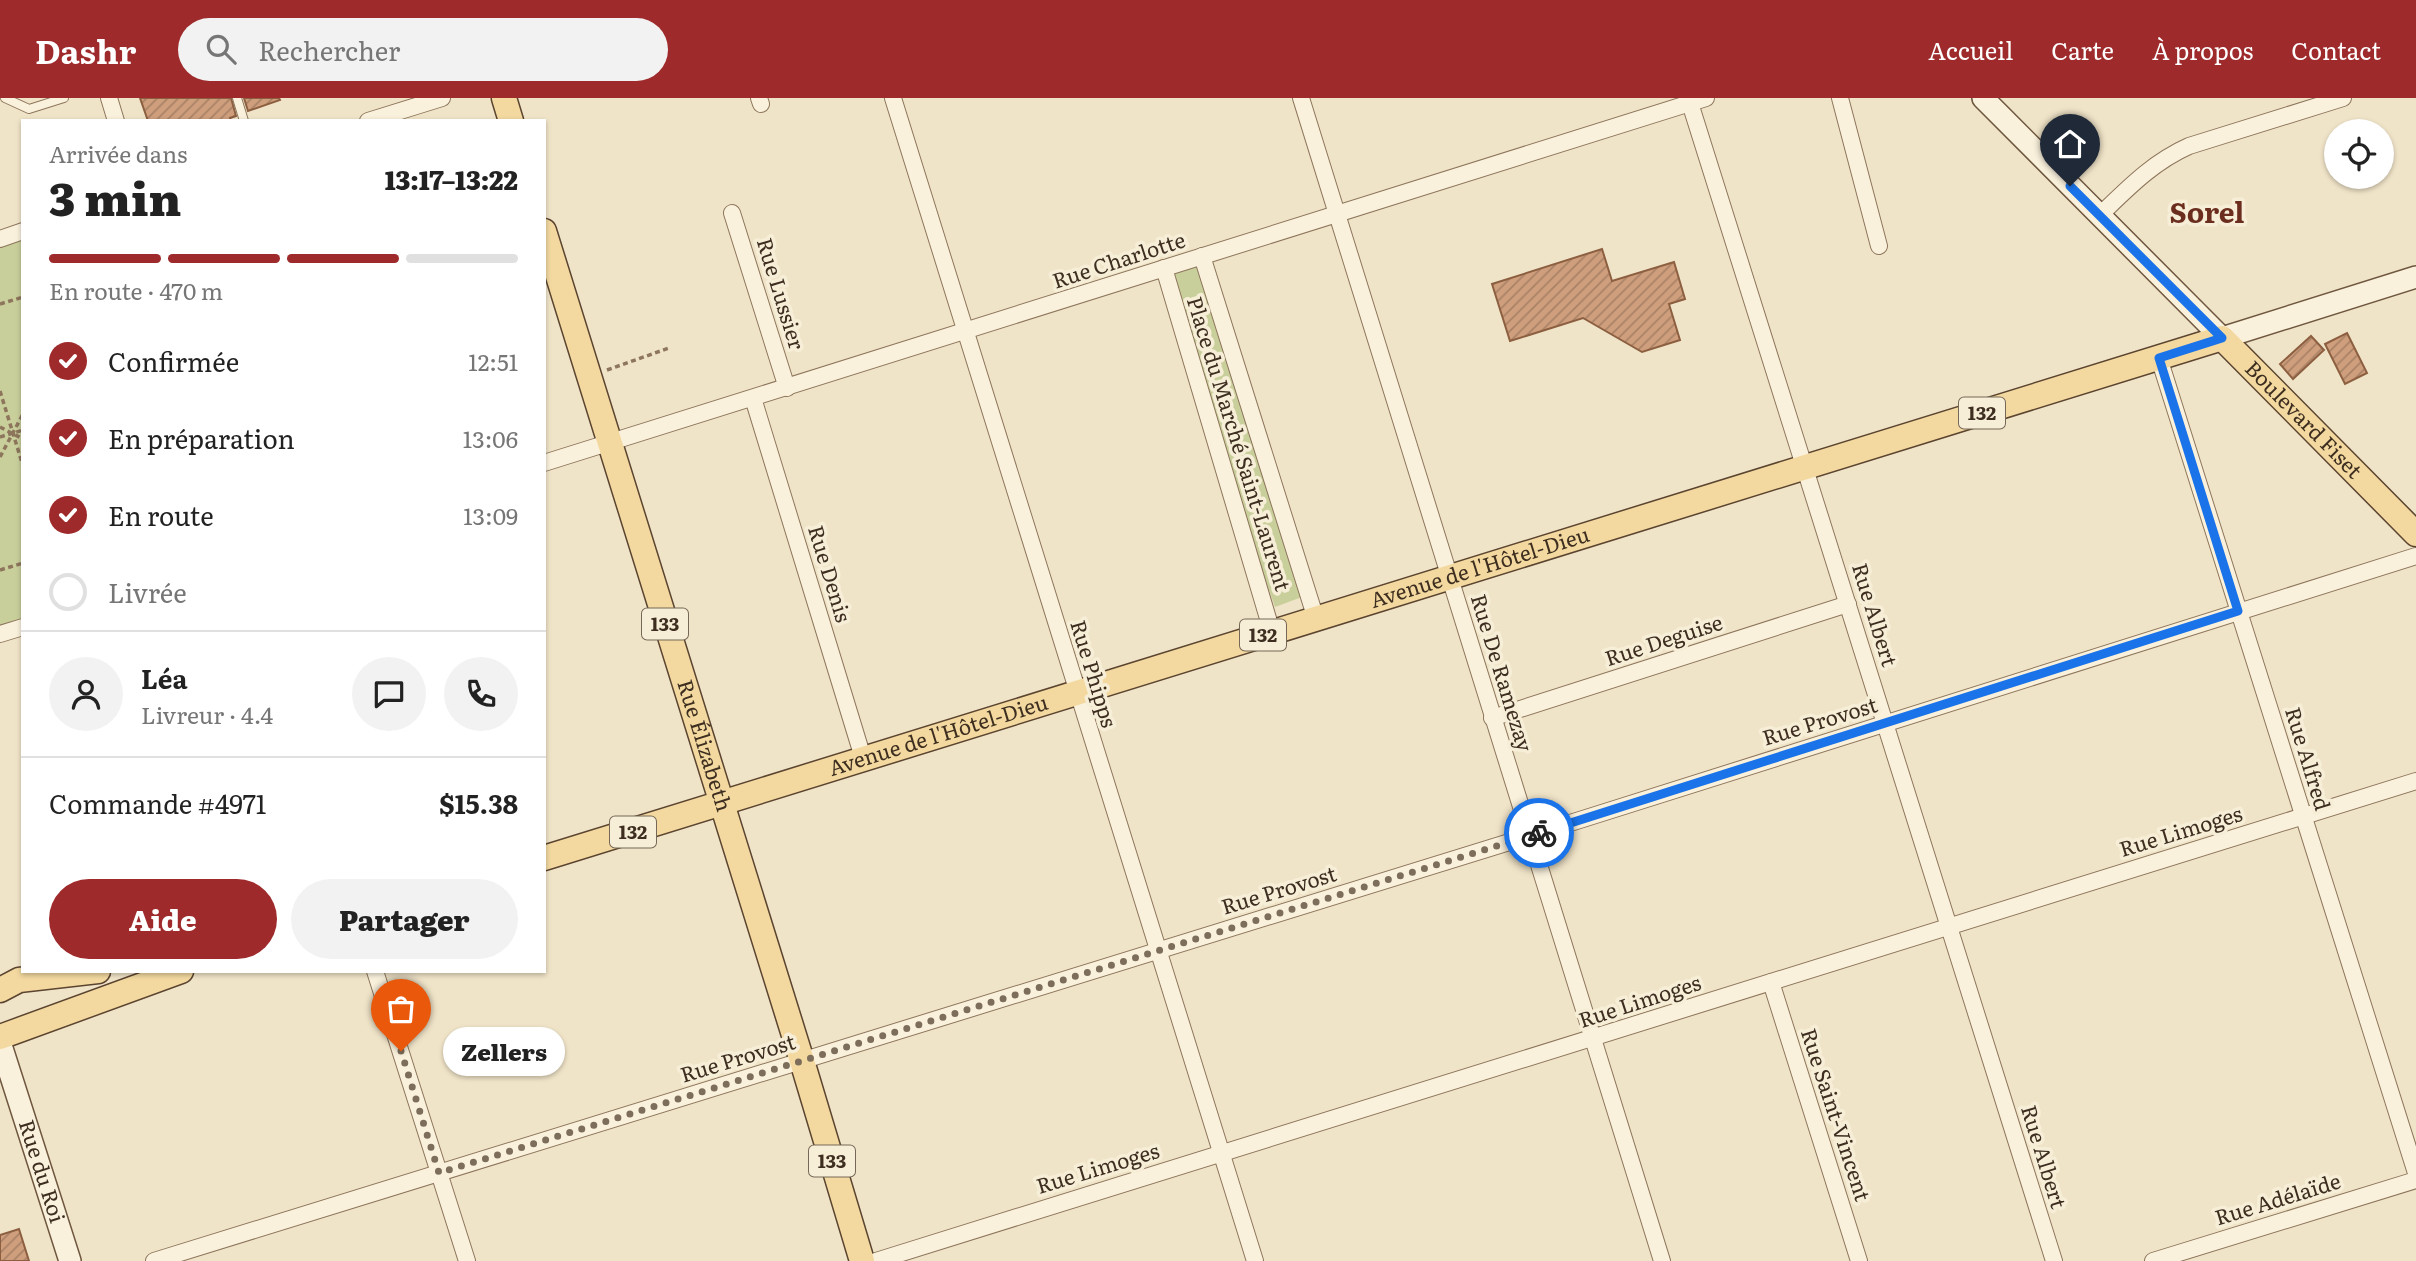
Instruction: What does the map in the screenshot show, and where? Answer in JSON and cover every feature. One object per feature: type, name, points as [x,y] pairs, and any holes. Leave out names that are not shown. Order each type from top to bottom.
[{"type":"main road","points":[[504,98],[510,119]]},
{"type":"main road","name":"Rue Élizabeth","points":[[546,237],[862,1261]]},
{"type":"main road","name":"Avenue de l'Hôtel-Dieu","points":[[546,858],[2222,338]]},
{"type":"main road","name":"Boulevard Fiset","points":[[2222,338],[2416,534]]},
{"type":"main road","points":[[0,990],[19,980],[81,973]]},
{"type":"main road","points":[[1,1048],[176,973]]},
{"type":"street","points":[[109,98],[115,119]]},
{"type":"street","points":[[374,119],[442,98]]},
{"type":"street","name":"Rue Phipps","points":[[893,98],[1255,1261]]},
{"type":"street","name":"Rue De Ramezay","points":[[1301,98],[1662,1261]]},
{"type":"street","points":[[1840,98],[1879,246]]},
{"type":"street","name":"Boulevard Fiset","points":[[1983,98],[2222,338]]},
{"type":"street","points":[[2100,215],[2150,168],[2178,151],[2343,98]]},
{"type":"street","name":"Rue Charlotte","points":[[546,462],[1698,101]]},
{"type":"street","name":"Rue Albert","points":[[1698,101],[1805,467],[2054,1261]]},
{"type":"street","name":"Rue Lussier","points":[[732,213],[787,388]]},
{"type":"street","points":[[0,239],[21,232]]},
{"type":"street","name":"Place du Marché Saint-Laurent","points":[[1202,256],[1316,619]]},
{"type":"street","name":"Place du Marché Saint-Laurent","points":[[1164,268],[1272,632]]},
{"type":"street","name":"Avenue de l'Hôtel-Dieu","points":[[2222,338],[2416,277]]},
{"type":"street","name":"Rue Alfred","points":[[2159,358],[2416,1173]]},
{"type":"street","name":"Rue Denis","points":[[753,398],[864,761]]},
{"type":"street","name":"Rue Provost","points":[[154,1261],[1529,836],[2416,556]]},
{"type":"street","name":"Rue Deguise","points":[[1492,718],[1848,604]]},
{"type":"street","points":[[0,634],[21,628]]},
{"type":"street","name":"Rue Limoges","points":[[876,1261],[2416,781]]},
{"type":"street","points":[[376,973],[467,1261]]},
{"type":"street","name":"Rue Saint-Vincent","points":[[1771,982],[1859,1261]]},
{"type":"street","name":"Rue du Roi","points":[[1,1048],[70,1261]]},
{"type":"street","name":"Rue Adélaïde","points":[[2153,1261],[2416,1180]]},
{"type":"lane","points":[[5,98],[29,109],[64,98]]},
{"type":"lane","points":[[237,98],[243,119]]},
{"type":"path","points":[[0,304],[21,298]]},
{"type":"path","points":[[589,376],[669,348]]},
{"type":"path","points":[[0,391],[21,460]]},
{"type":"path","points":[[0,457],[21,418]]},
{"type":"path","points":[[0,427],[21,438]]},
{"type":"path","points":[[0,437],[21,431]]},
{"type":"path","points":[[0,570],[21,564]]},
{"type":"green space","points":[[21,235],[21,620],[0,626],[0,241]]},
{"type":"green space","points":[[1196,253],[1302,597],[1275,607],[1156,266]]},
{"type":"building","points":[[140,98],[231,98],[236,116],[230,119],[147,119]]},
{"type":"building","points":[[244,98],[279,98],[280,100],[248,111]]},
{"type":"building","points":[[1602,249],[1612,281],[1674,262],[1685,299],[1669,304],[1680,340],[1642,352],[1583,318],[1510,341],[1492,284]]},
{"type":"building","points":[[2347,333],[2367,373],[2345,384],[2325,344]]},
{"type":"building","points":[[2311,336],[2324,350],[2293,379],[2280,364]]},
{"type":"building","points":[[19,1229],[29,1261],[0,1261],[0,1235]]},
{"type":"way so far","points":[[401,1051],[439,1173],[1539,833]]},
{"type":"place","name":"Zellers","points":[[401,1051]]},
{"type":"district","name":"Sorel","points":[[2207,213]]},
{"type":"route","points":[[1539,833],[2238,611],[2159,358],[2222,338],[2070,186]]}]
